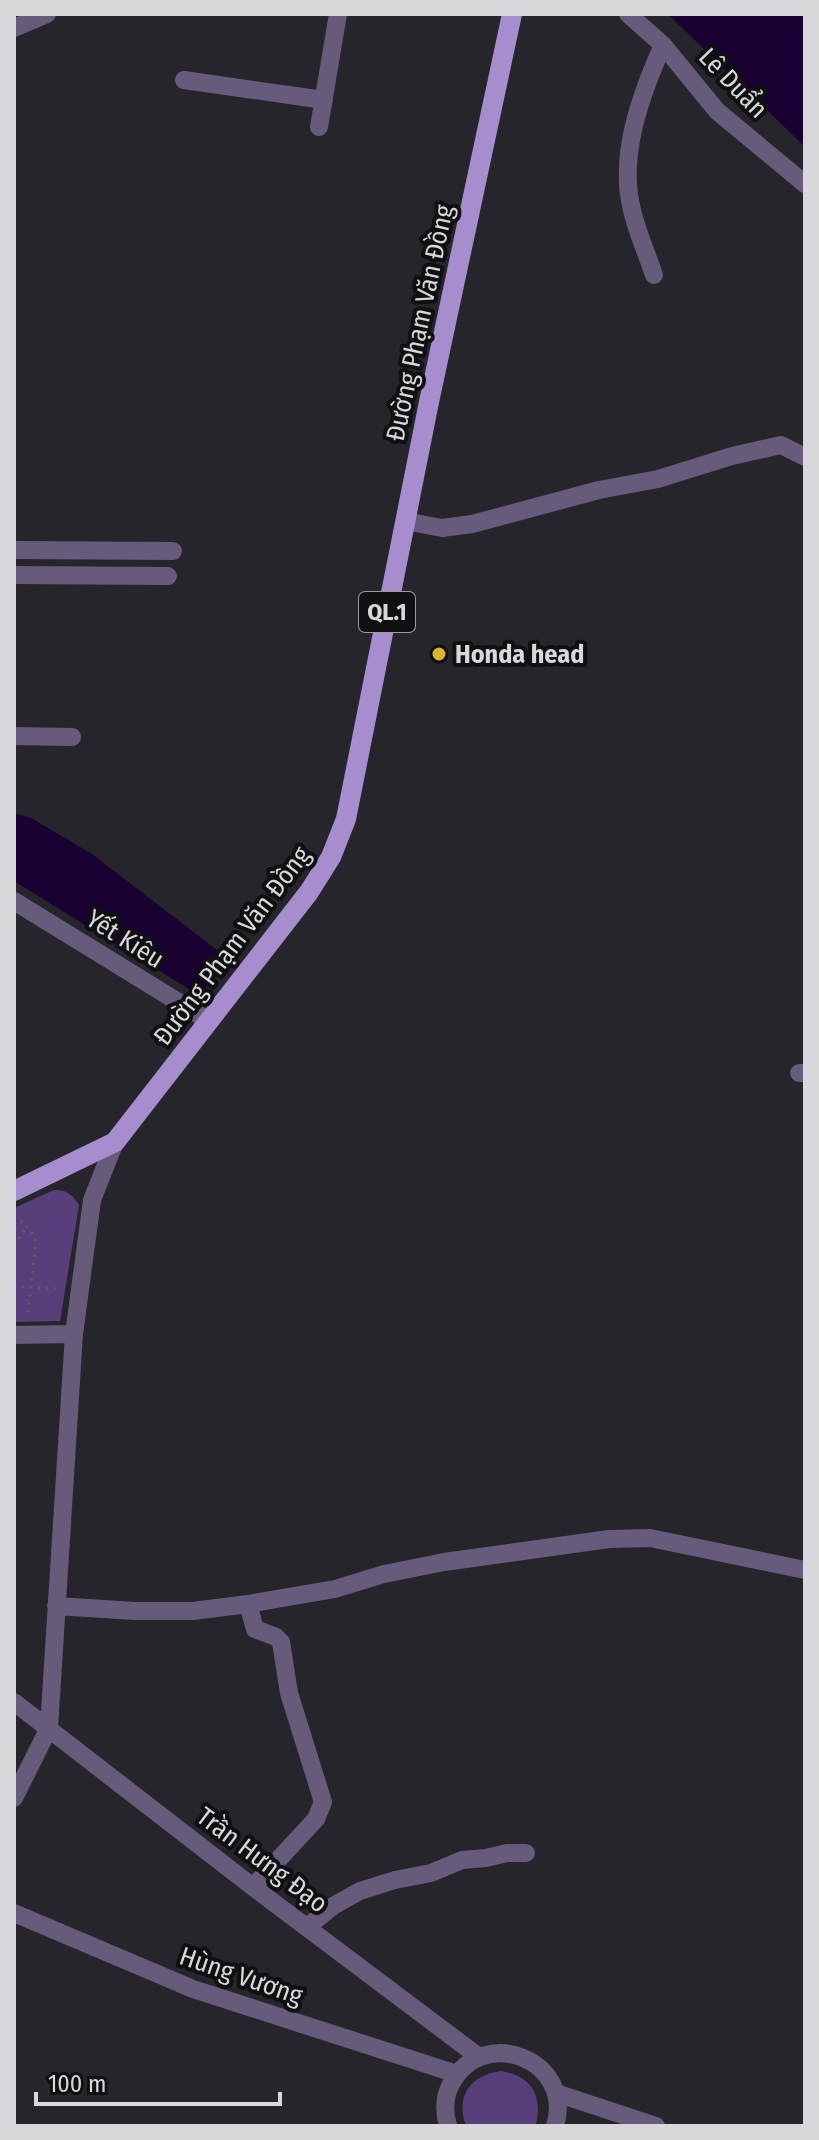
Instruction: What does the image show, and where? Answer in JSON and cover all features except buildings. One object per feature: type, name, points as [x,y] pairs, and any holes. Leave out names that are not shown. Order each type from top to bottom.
[{"type":"main road","name":"Đường Phạm Văn Đồng","points":[[115,1142],[309,892],[331,857],[346,819],[405,521],[512,14]]},
{"type":"main road","name":"QL.1","points":[[14,1191],[115,1142]]},
{"type":"street","points":[[14,28],[47,14]]},
{"type":"street","points":[[319,127],[338,14]]},
{"type":"street","name":"Lê Duẩn","points":[[628,14],[663,45],[717,111],[805,184]]},
{"type":"street","points":[[654,275],[631,208],[628,170],[645,85],[663,45]]},
{"type":"street","points":[[184,80],[324,100]]},
{"type":"street","points":[[405,521],[442,528],[472,524],[599,490],[658,479],[732,456],[781,445],[805,457]]},
{"type":"street","points":[[14,550],[173,551]]},
{"type":"street","points":[[14,575],[168,576]]},
{"type":"street","points":[[14,736],[72,737]]},
{"type":"street","name":"Yết Kiêu","points":[[14,901],[209,1021]]},
{"type":"street","name":"Đường Phạm Văn Đồng","points":[[14,1798],[49,1728],[74,1334],[92,1200],[115,1142]]},
{"type":"street","points":[[14,1335],[74,1334]]},
{"type":"street","points":[[56,1606],[193,1611],[335,1589],[384,1574],[444,1562],[609,1539],[650,1538],[805,1570]]},
{"type":"street","points":[[248,1604],[255,1629],[281,1642],[289,1693],[323,1802],[316,1819],[253,1887]]},
{"type":"street","name":"Trần Hưng Đạo","points":[[14,1702],[479,2057]]},
{"type":"street","points":[[307,1927],[333,1906],[360,1891],[431,1873],[462,1860],[526,1853]]},
{"type":"street","name":"Hùng Vương","points":[[14,1913],[193,1989],[457,2074]]},
{"type":"street","points":[[448,2126],[445,2105],[457,2074],[479,2057],[494,2053],[510,2053],[526,2058],[539,2067],[556,2093],[558,2107],[555,2126]]},
{"type":"street","points":[[556,2093],[656,2126]]},
{"type":"path","points":[[14,1220],[18,1218],[27,1226],[36,1241],[28,1314]]},
{"type":"path","points":[[14,1245],[27,1226]]},
{"type":"path","points":[[14,1286],[58,1289]]},
{"type":"shaded area","points":[[668,14],[805,14],[805,147]]},
{"type":"shaded area","points":[[14,813],[31,818],[92,854],[226,957],[200,996],[14,881]]},
{"type":"shaded area","points":[[54,1190],[69,1193],[79,1205],[60,1321],[14,1322],[14,1208]]},
{"type":"shaded area","points":[[501,2071],[520,2077],[532,2088],[538,2104],[535,2126],[466,2126],[463,2105],[468,2089],[481,2077]]},
{"type":"place","name":"Honda head","points":[[439,654]]}]
